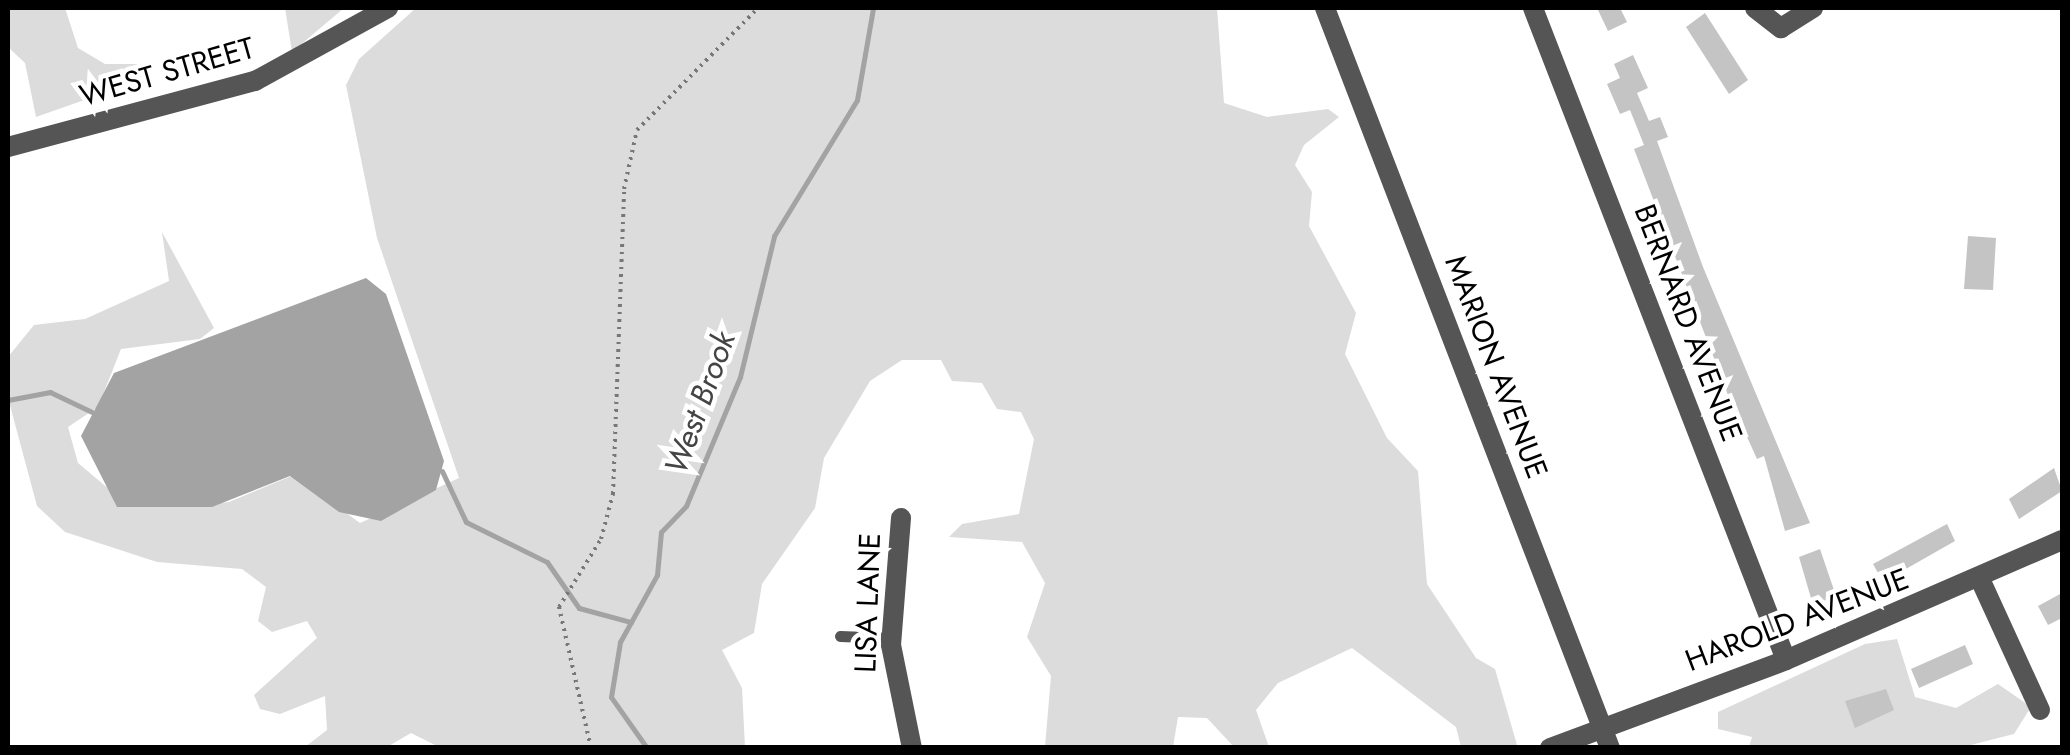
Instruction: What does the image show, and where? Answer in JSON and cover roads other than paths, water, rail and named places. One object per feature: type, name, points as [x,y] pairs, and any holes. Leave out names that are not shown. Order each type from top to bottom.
[{"type":"street","name":"WEST STREET","points":[[8,147],[256,81],[388,8]]},
{"type":"street","name":"MARION AVENUE","points":[[1325,8],[1610,748]]},
{"type":"street","name":"BERNARD AVENUE","points":[[1534,8],[1786,660]]},
{"type":"street","points":[[1755,8],[1782,28],[1813,8]]},
{"type":"street","name":"LISA LANE","points":[[901,518],[892,638],[912,748]]},
{"type":"street","name":"HAROLD AVENUE","points":[[1550,748],[1786,660],[1980,580],[2062,540]]},
{"type":"street","points":[[1980,580],[2040,710]]},
{"type":"lane","points":[[840,636],[892,638]]},
{"type":"waterway","name":"West Brook","points":[[647,748],[611,697],[620,642],[657,575],[661,532],[686,506],[740,377],[774,236],[857,100],[873,8]]},
{"type":"waterway","points":[[8,400],[50,392],[92,412]]},
{"type":"waterway","points":[[442,471],[466,522],[547,562],[579,608],[631,622]]}]
